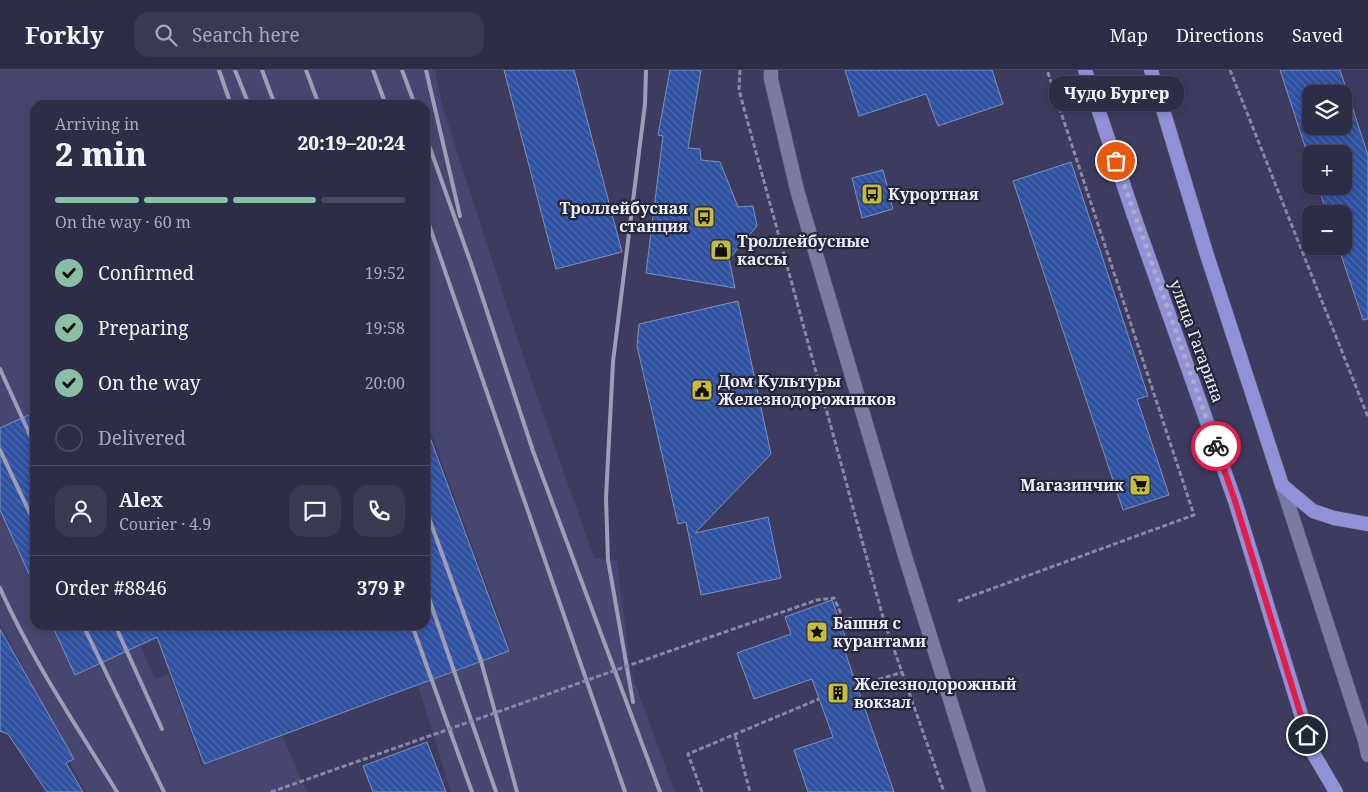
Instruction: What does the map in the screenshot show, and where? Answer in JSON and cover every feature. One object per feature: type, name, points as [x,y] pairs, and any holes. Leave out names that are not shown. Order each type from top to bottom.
[{"type":"main road","name":"улица Гагарина","points":[[1085,70],[1134,216],[1230,485],[1313,754],[1336,792]]},
{"type":"main road","name":"улица Гагарина","points":[[1151,70],[1206,252],[1282,485]]},
{"type":"main road","points":[[1282,485],[1313,511],[1334,518],[1365,523]]},
{"type":"lane","points":[[771,70],[771,79],[797,190],[904,552],[979,792]]},
{"type":"lane","points":[[1282,485],[1362,731],[1368,755]]},
{"type":"path","points":[[740,70],[739,90],[884,621],[904,672],[944,792]]},
{"type":"path","points":[[958,601],[1194,515],[1047,70]]},
{"type":"path","points":[[1230,70],[1368,417]]},
{"type":"path","points":[[271,792],[816,600],[834,598],[843,618],[884,621]]},
{"type":"path","points":[[857,686],[904,672]]},
{"type":"path","points":[[702,792],[688,754],[819,700]]},
{"type":"path","points":[[735,734],[750,792]]},
{"type":"shaded area","points":[[0,70],[435,70],[442,105],[526,365],[594,558],[617,561],[631,673],[675,792],[451,792],[418,685],[511,651],[430,431],[430,100],[30,100],[30,630],[176,630],[141,647],[155,679],[169,674],[202,766],[282,735],[307,792],[86,792],[72,767],[40,697],[0,624]]},
{"type":"building","points":[[504,70],[574,70],[622,252],[556,269]]},
{"type":"building","name":"Троллейбусная станция","points":[[670,70],[701,70],[688,148],[700,149],[701,160],[720,162],[738,207],[753,206],[757,226],[729,259],[735,288],[646,273],[663,136],[658,135]]},
{"type":"building","points":[[845,70],[992,70],[1003,104],[938,126],[926,94],[859,116]]},
{"type":"building","points":[[1280,70],[1340,70],[1345,85],[1302,85],[1302,135],[1352,135],[1352,106],[1368,155],[1368,319],[1363,320],[1341,255],[1352,255],[1352,205],[1324,205],[1321,195],[1352,195],[1352,145],[1304,145]]},
{"type":"building","points":[[1071,162],[1148,396],[1137,399],[1169,495],[1123,510],[1013,181]]},
{"type":"building","name":"Курортная","points":[[883,170],[893,209],[862,218],[852,178]]},
{"type":"building","name":"Дом Культуры Железнодорожников","points":[[738,301],[771,454],[695,533],[768,517],[781,578],[701,595],[686,522],[678,524],[637,346],[639,324]]},
{"type":"building","points":[[30,414],[30,576],[0,510],[0,428]]},
{"type":"building","points":[[430,437],[509,651],[204,764],[157,637],[75,675],[54,630],[430,630]]},
{"type":"building","name":"Железнодорожный вокзал","points":[[832,600],[849,647],[844,649],[894,792],[808,792],[794,750],[833,737],[812,679],[754,699],[737,653],[791,634],[785,617]]},
{"type":"building","points":[[0,629],[74,759],[66,763],[83,792],[47,792],[8,734],[0,731]]},
{"type":"building","points":[[427,742],[446,792],[373,792],[363,766]]},
{"type":"railway","points":[[219,70],[229,100]]},
{"type":"railway","points":[[235,70],[247,100]]},
{"type":"railway","points":[[262,70],[273,100]]},
{"type":"railway","points":[[306,70],[317,100]]},
{"type":"railway","points":[[373,70],[384,100]]},
{"type":"railway","points":[[402,70],[413,100]]},
{"type":"railway","points":[[426,70],[460,216]]},
{"type":"railway","points":[[633,702],[608,560],[606,498],[613,362],[645,104],[646,70]]},
{"type":"railway","points":[[430,148],[473,269],[533,451],[660,792]]},
{"type":"railway","points":[[430,227],[625,792]]},
{"type":"railway","points":[[0,369],[30,435]]},
{"type":"railway","points":[[0,450],[30,513]]},
{"type":"railway","points":[[430,521],[481,661],[517,792]]},
{"type":"railway","points":[[0,588],[40,667],[117,792]]},
{"type":"railway","points":[[430,601],[496,792]]},
{"type":"railway","points":[[85,630],[164,792]]},
{"type":"railway","points":[[117,630],[162,729]]},
{"type":"railway","points":[[414,630],[472,792]]},
{"type":"way so far","points":[[1116,161],[1216,446]]},
{"type":"place","name":"Чудо Бургер","points":[[1116,161]]},
{"type":"place","name":"Курортная","points":[[872,194]]},
{"type":"place","name":"Троллейбусная станция","points":[[704,217]]},
{"type":"place","name":"Троллейбусные кассы","points":[[721,250]]},
{"type":"place","name":"Дом Культуры Железнодорожников","points":[[702,390]]},
{"type":"place","name":"Магазинчик","points":[[1140,485]]},
{"type":"place","name":"Башня с курантами","points":[[817,632]]},
{"type":"place","name":"Железнодорожный вокзал","points":[[838,693]]},
{"type":"route","points":[[1216,446],[1235,501],[1307,735]]}]
